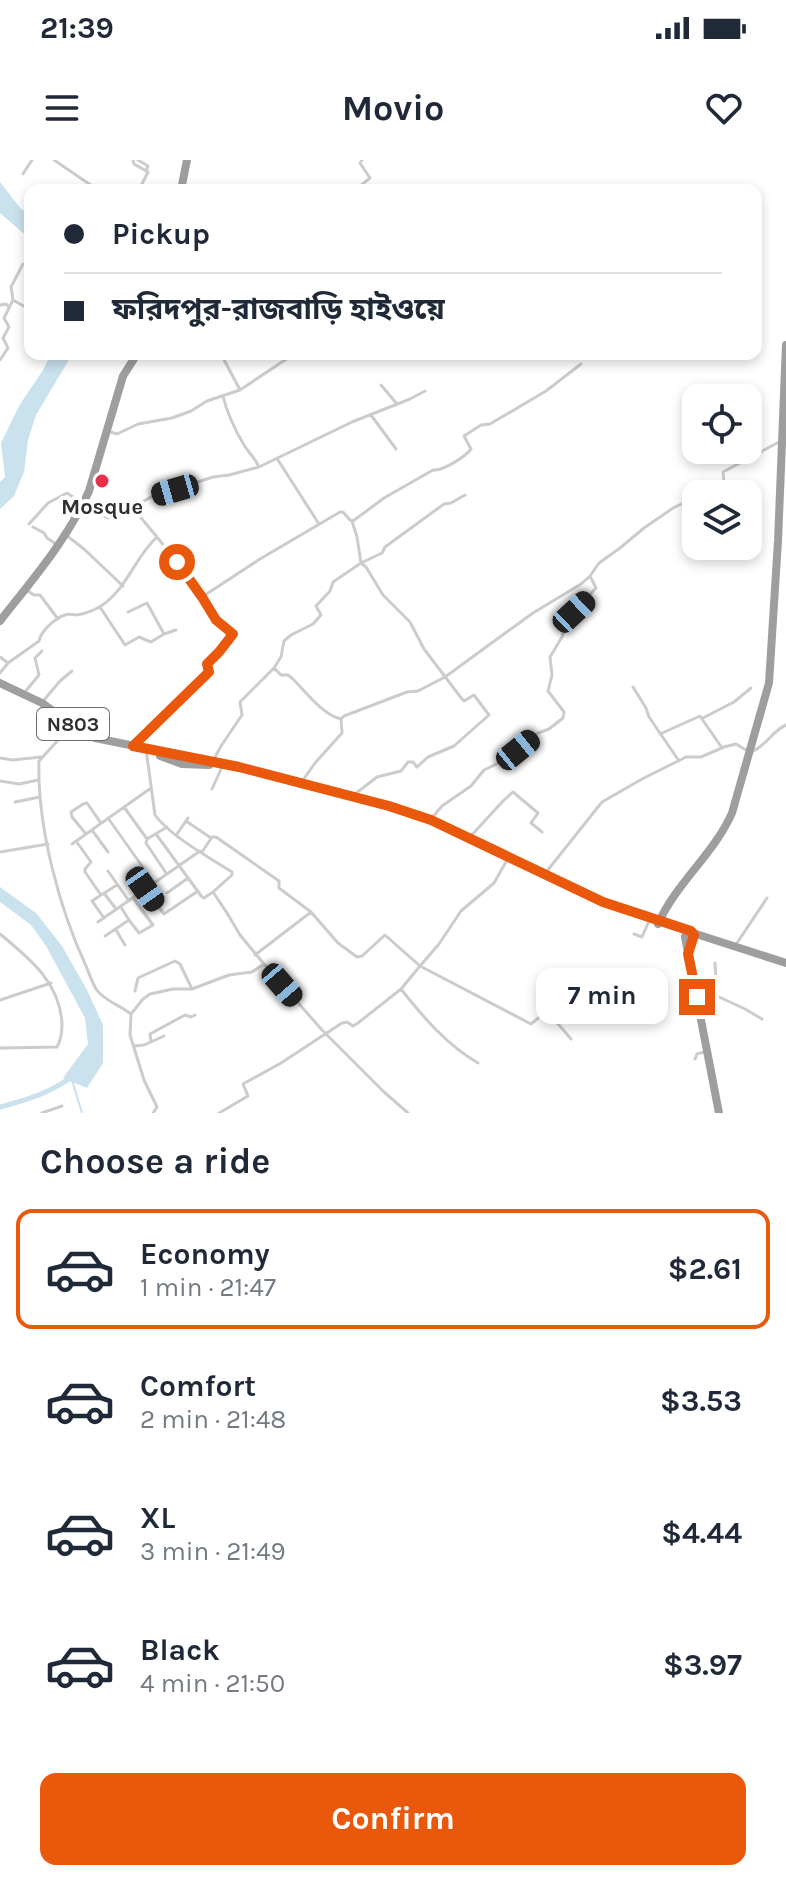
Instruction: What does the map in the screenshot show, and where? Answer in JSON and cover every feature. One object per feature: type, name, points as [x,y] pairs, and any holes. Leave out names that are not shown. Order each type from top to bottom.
[{"type":"highway","points":[[180,184],[185,160]]},
{"type":"highway","points":[[658,922],[725,829],[769,683],[786,345]]},
{"type":"highway","points":[[1,617],[46,561],[81,504],[123,369],[130,360]]},
{"type":"highway","name":"N803","points":[[0,685],[42,703],[94,741],[193,759],[389,808]]},
{"type":"highway","name":"N803","points":[[0,685],[72,725]]},
{"type":"highway","name":"N803","points":[[146,750],[182,764],[218,765]]},
{"type":"highway","name":"N803","points":[[330,793],[430,821],[602,905],[658,922],[689,936]]},
{"type":"highway","name":"N803","points":[[449,830],[541,874]]},
{"type":"highway","points":[[719,1113],[688,954],[689,936],[708,938],[786,963]]},
{"type":"street","points":[[23,174],[32,160]]},
{"type":"street","points":[[54,160],[89,184]]},
{"type":"street","points":[[135,160],[134,164],[148,166]]},
{"type":"street","points":[[362,160],[360,163],[370,178],[362,184]]},
{"type":"street","points":[[0,360],[8,348],[3,338],[9,327],[4,318],[13,300],[11,289],[23,264]]},
{"type":"street","points":[[13,300],[24,306]]},
{"type":"street","points":[[0,305],[9,307]]},
{"type":"street","points":[[224,360],[240,390]]},
{"type":"street","points":[[104,430],[117,434],[138,424],[191,411],[207,401],[240,390],[285,360]]},
{"type":"street","points":[[352,521],[412,481],[467,454],[471,448],[464,436],[546,391],[581,364]]},
{"type":"street","points":[[381,385],[397,404]]},
{"type":"street","points":[[54,549],[44,533],[31,525],[48,503],[64,494],[107,518],[124,505],[135,506],[151,497],[213,477],[259,467],[425,391]]},
{"type":"street","points":[[223,396],[232,422],[259,467]]},
{"type":"street","points":[[371,415],[396,449]]},
{"type":"street","points":[[724,480],[723,472],[781,441]]},
{"type":"street","points":[[277,459],[319,524]]},
{"type":"street","points":[[212,789],[221,746],[242,715],[240,702],[274,668],[280,659],[284,641],[313,624],[321,615],[316,606],[330,591],[333,582],[382,553],[385,547],[444,504],[465,495]]},
{"type":"street","points":[[341,719],[407,692],[418,691],[445,677],[533,613],[574,589],[590,576],[599,563],[682,504]]},
{"type":"street","points":[[132,748],[209,672],[207,664],[233,634],[216,620],[177,562],[137,513],[135,506]]},
{"type":"street","points":[[202,597],[341,511],[352,521],[361,563],[383,595],[410,622],[424,649],[464,701],[474,695],[489,715],[454,746],[426,758],[417,767],[413,762],[408,762],[401,771],[377,777],[353,797]]},
{"type":"street","points":[[64,534],[123,586]]},
{"type":"street","points":[[0,673],[65,614],[78,615],[100,607],[123,586],[140,556],[157,537]]},
{"type":"street","points":[[430,821],[442,806],[471,786],[484,770],[507,759],[538,733],[563,718],[564,712],[548,691],[552,675],[550,657],[562,637],[567,619],[596,588],[590,576]]},
{"type":"street","points":[[24,589],[40,595],[58,619]]},
{"type":"street","points":[[128,612],[147,604],[164,634]]},
{"type":"street","points":[[100,607],[125,645],[139,637],[151,642],[176,630]]},
{"type":"street","points":[[24,693],[39,675],[35,658],[42,651]]},
{"type":"street","points":[[0,657],[8,663]]},
{"type":"street","points":[[274,668],[281,675],[293,679],[326,712],[341,719]]},
{"type":"street","points":[[42,703],[72,671]]},
{"type":"street","points":[[633,687],[679,761]]},
{"type":"street","points":[[660,734],[699,716],[703,718],[734,702],[751,688]]},
{"type":"street","points":[[703,718],[722,748]]},
{"type":"street","points":[[300,785],[342,733],[341,719]]},
{"type":"street","points":[[72,725],[39,761],[40,797],[48,844],[72,933],[96,989],[131,1014]]},
{"type":"street","points":[[541,874],[602,802],[686,757],[701,757],[736,744],[749,753],[762,747],[778,728],[786,725]]},
{"type":"street","points":[[146,750],[155,815],[232,875],[203,898],[156,834]]},
{"type":"street","points":[[0,758],[41,757]]},
{"type":"street","points":[[0,781],[19,784],[39,780]]},
{"type":"street","points":[[108,871],[153,925],[139,933],[84,870],[91,862],[74,843],[151,788]]},
{"type":"street","points":[[469,838],[513,792],[538,813],[531,823],[542,832]]},
{"type":"street","points":[[15,802],[40,797]]},
{"type":"street","points":[[86,834],[71,812],[85,803],[101,823]]},
{"type":"street","points":[[124,807],[147,839],[146,846],[167,874]]},
{"type":"street","points":[[108,818],[154,883]]},
{"type":"street","points":[[177,834],[187,819],[211,838],[216,837],[279,881],[279,888],[311,912],[338,943],[357,957],[385,935],[420,966],[531,1024],[547,1011],[571,1039]]},
{"type":"street","points":[[147,839],[167,827]]},
{"type":"street","points":[[92,830],[108,852]]},
{"type":"street","points":[[98,922],[201,852],[211,838]]},
{"type":"street","points":[[0,852],[48,844]]},
{"type":"street","points":[[219,1113],[248,1096],[243,1084],[345,1021],[353,1026],[401,989],[439,944],[461,911],[494,883],[508,859]]},
{"type":"street","points":[[167,893],[188,878]]},
{"type":"street","points":[[104,918],[92,901],[117,885]]},
{"type":"street","points":[[145,889],[164,914],[198,891]]},
{"type":"street","points":[[213,892],[255,955],[326,1033],[408,1113]]},
{"type":"street","points":[[735,947],[767,898]]},
{"type":"street","points":[[255,955],[311,912]]},
{"type":"street","points":[[105,936],[129,920]]},
{"type":"street","points":[[634,934],[642,937],[658,922]]},
{"type":"street","points":[[116,930],[125,945]]},
{"type":"street","points":[[0,934],[35,964],[51,983],[62,1028],[59,1046],[0,1048]]},
{"type":"street","points":[[135,991],[138,978],[175,961],[180,964],[192,989]]},
{"type":"street","points":[[715,963],[717,996]]},
{"type":"street","points":[[153,1113],[157,1107],[144,1080],[130,1035],[131,1014],[150,994],[192,989],[229,975],[252,972],[264,964]]},
{"type":"street","points":[[0,1000],[51,983]]},
{"type":"street","points":[[401,989],[439,1033],[478,1063]]},
{"type":"street","points":[[697,997],[717,996],[762,1019]]},
{"type":"street","points":[[151,1042],[150,1034],[185,1015],[195,1015]]},
{"type":"street","points":[[134,1046],[164,1036]]},
{"type":"street","points":[[695,1059],[697,1054],[707,1052]]},
{"type":"street","points":[[42,1113],[62,1106]]},
{"type":"water","points":[[0,182],[24,211],[24,234],[0,213]]},
{"type":"water","points":[[48,360],[69,360],[36,415],[28,440],[24,472],[14,496],[0,509],[0,482],[5,477],[1,443],[19,406]]},
{"type":"water","points":[[0,887],[36,913],[62,946],[103,1025],[103,1063],[87,1088],[63,1078],[88,1044],[85,1018],[46,946],[31,925],[0,902]]},
{"type":"waterway","points":[[0,1107],[38,1095],[72,1077]]},
{"type":"waterway","points":[[72,1080],[82,1113]]},
{"type":"place","name":"Mosque","points":[[102,481]]},
{"type":"route","points":[[177,562],[216,620],[233,634],[207,664],[209,672],[133,746],[239,767],[389,806],[431,820],[603,902],[691,931],[694,935],[688,954],[697,997]]}]
